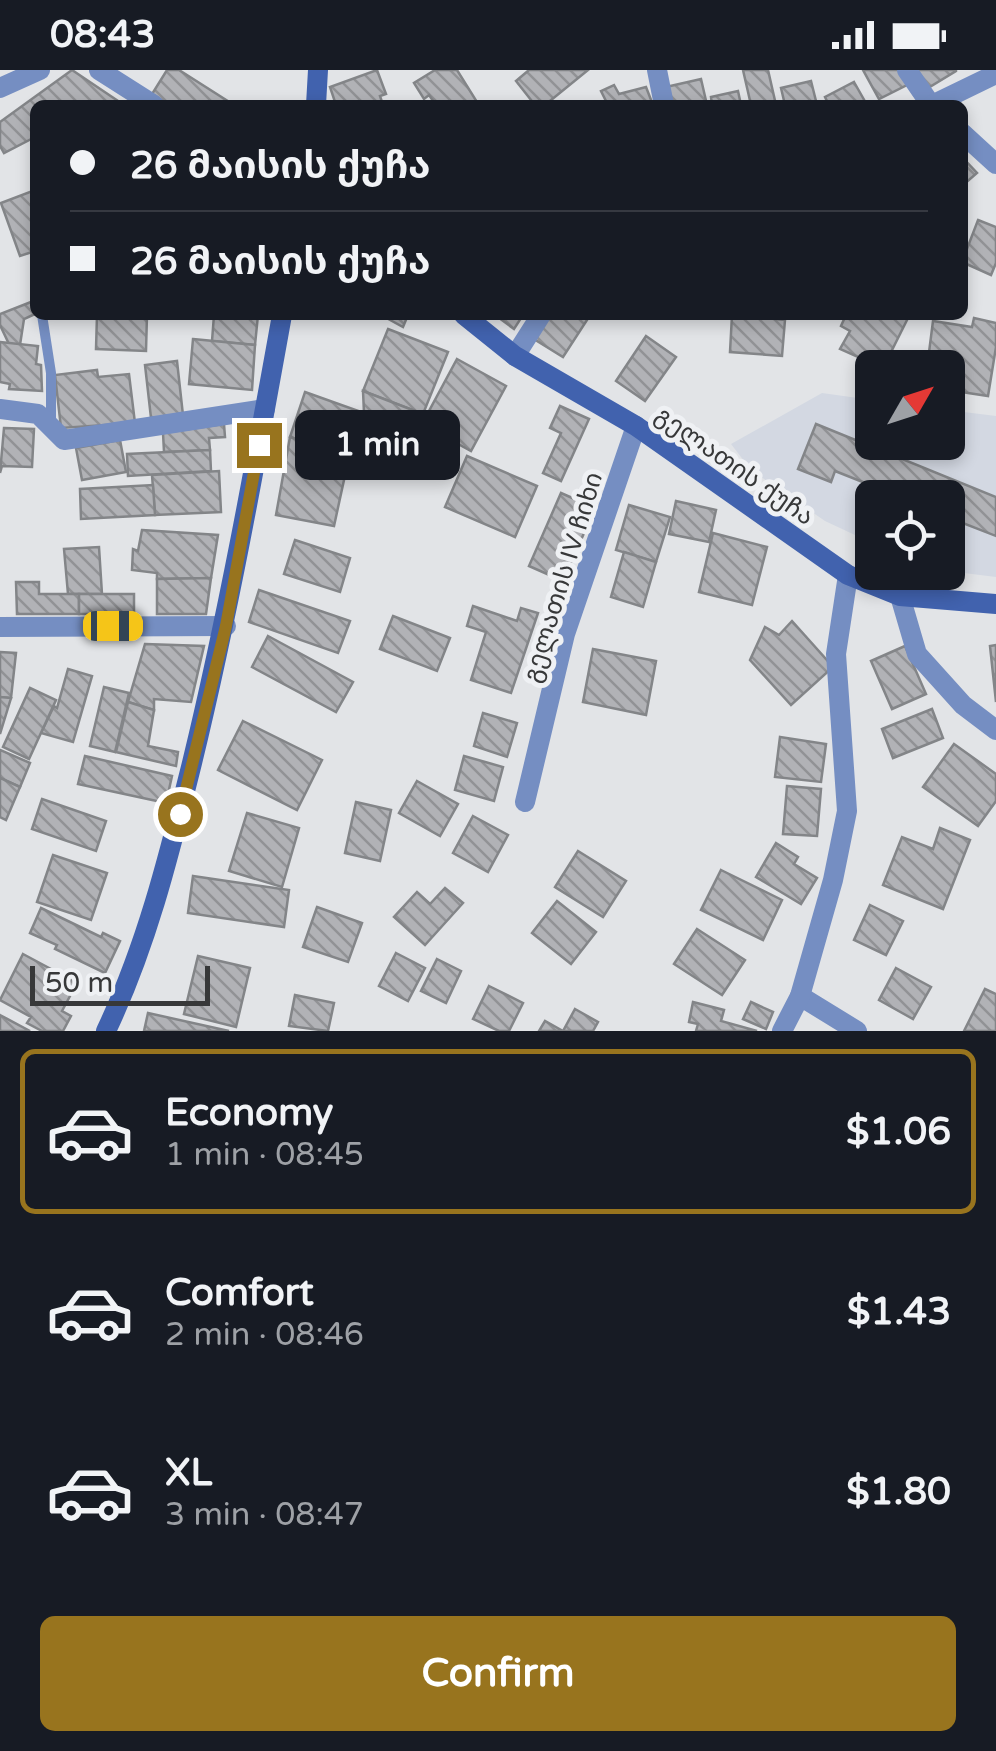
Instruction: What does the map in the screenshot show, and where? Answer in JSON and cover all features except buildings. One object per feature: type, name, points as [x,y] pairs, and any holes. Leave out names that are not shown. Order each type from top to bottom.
[{"type":"main road","points":[[316,100],[318,70]]},
{"type":"main road","points":[[106,1031],[128,984],[161,890],[226,626],[281,320]]},
{"type":"main road","name":"გელათის ქუჩა","points":[[470,320],[514,356],[636,426],[848,575],[900,596],[996,604]]},
{"type":"street","points":[[0,88],[40,70]]},
{"type":"street","points":[[99,70],[146,100]]},
{"type":"street","points":[[658,70],[663,100]]},
{"type":"street","points":[[907,70],[928,100]]},
{"type":"street","points":[[942,100],[996,74]]},
{"type":"street","points":[[968,139],[996,164]]},
{"type":"street","points":[[514,356],[539,320]]},
{"type":"street","points":[[0,408],[38,414],[64,440],[265,409]]},
{"type":"street","name":"გელათის IV ჩიხი","points":[[525,802],[565,634],[636,426]]},
{"type":"street","points":[[782,1031],[800,996],[832,880],[846,811],[836,654],[848,575]]},
{"type":"street","points":[[900,596],[917,654],[962,705],[996,730]]},
{"type":"street","points":[[0,627],[226,626]]},
{"type":"street","points":[[800,996],[857,1031]]},
{"type":"lane","points":[[43,320],[51,373],[51,427]]},
{"type":"shaded area","points":[[822,393],[855,398],[855,460],[965,460],[965,412],[996,416],[996,577],[965,573],[965,480],[855,480],[855,535],[825,521],[751,470],[731,444]]},
{"type":"route","points":[[180,814],[226,626],[259,445]]}]
